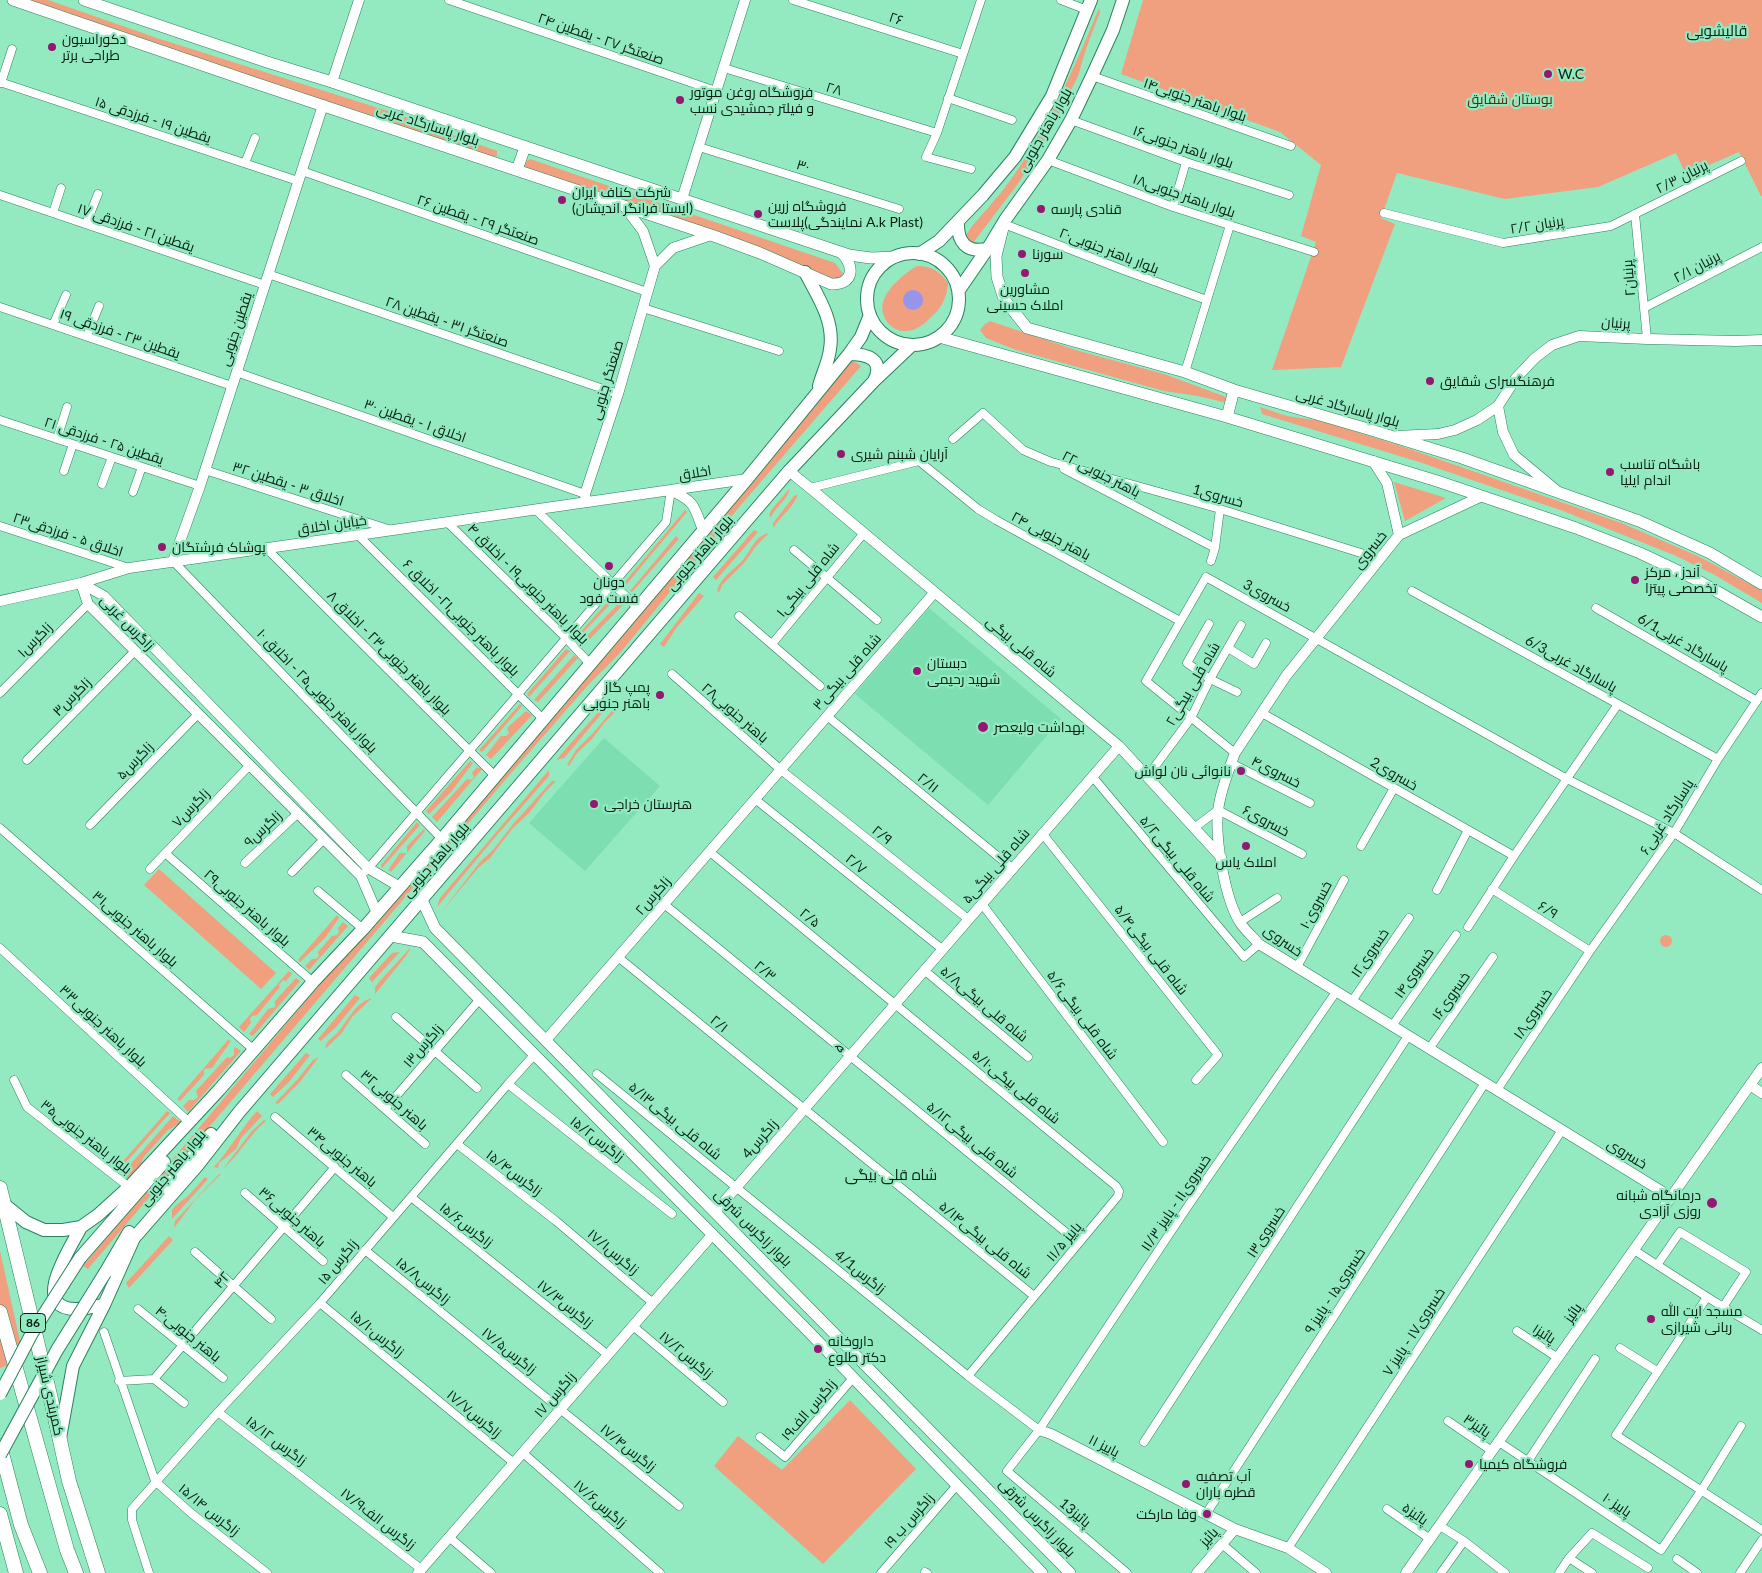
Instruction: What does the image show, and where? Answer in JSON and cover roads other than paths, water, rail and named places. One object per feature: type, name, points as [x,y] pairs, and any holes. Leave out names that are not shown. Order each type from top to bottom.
[{"type":"highway","name":"کمربندی شیراز","points":[[0,1188],[69,1482],[98,1573]]},
{"type":"highway","points":[[0,1312],[67,1550],[76,1573]]},
{"type":"highway","points":[[0,1446],[22,1525],[40,1573]]},
{"type":"highway","points":[[0,1514],[16,1573]]},
{"type":"main road","name":"بلوار پاسارگاد غربی","points":[[13,0],[711,235],[754,250],[831,284],[845,282],[851,268],[848,259],[841,252]]},
{"type":"main road","name":"بلوار پاسارگاد غربی","points":[[84,0],[841,252],[871,258],[896,257]]},
{"type":"main road","name":"بلوار باهنر جنوبی","points":[[959,290],[1048,160],[1071,120],[1113,30],[1124,0]]},
{"type":"main road","name":"بلوار باهنر جنوبی","points":[[919,254],[939,241],[1015,156],[1052,96],[1089,5]]},
{"type":"main road","points":[[517,170],[525,147]]},
{"type":"main road","points":[[958,221],[957,232],[960,240],[968,249],[980,251],[987,249]]},
{"type":"main road","name":"بلوار پاسارگاد غربی","points":[[1004,222],[996,256],[997,278],[1004,299],[1027,328],[1185,372],[1234,390],[1462,458],[1639,521],[1710,553],[1762,584]]},
{"type":"main road","points":[[919,254],[940,262],[949,270],[959,290],[959,304],[956,317],[949,328],[939,337],[927,343],[912,345],[895,342],[887,337],[874,323],[870,315],[867,296],[876,272],[885,263],[896,257],[919,254]]},
{"type":"main road","points":[[805,272],[822,303],[830,327],[830,349],[816,395]]},
{"type":"main road","name":"بلوار باهنر جنوبی","points":[[5,1205],[26,1222],[44,1230],[63,1230],[81,1227],[129,1188],[190,1122],[313,982],[363,929],[544,720],[816,395],[849,354],[861,336],[870,315]]},
{"type":"main road","points":[[939,337],[1227,417],[1482,496],[1640,553],[1695,579],[1762,617]]},
{"type":"main road","name":"بلوار باهنر جنوبی","points":[[60,1440],[73,1366],[104,1305],[134,1238],[197,1166],[240,1111],[789,471],[874,381],[912,345]]},
{"type":"main road","points":[[849,354],[866,355],[873,359],[877,366],[878,374],[874,381]]},
{"type":"main road","points":[[1227,417],[1234,390]]},
{"type":"main road","name":"بلوار زاگرس شرقی","points":[[422,900],[435,928],[1070,1573]]},
{"type":"main road","points":[[423,942],[424,932],[435,928]]},
{"type":"main road","points":[[390,936],[423,942],[807,1330],[1042,1573]]},
{"type":"main road","points":[[0,1394],[32,1334],[80,1258],[202,1119],[271,1030]]},
{"type":"main road","points":[[0,1455],[21,1413],[57,1350],[128,1233],[246,1095],[294,1048]]},
{"type":"main road","points":[[620,1142],[633,1129]]},
{"type":"main road","points":[[81,1227],[54,1283],[53,1296],[56,1302],[62,1306],[76,1309],[104,1305]]},
{"type":"main road","points":[[807,1330],[820,1318]]},
{"type":"street","points":[[332,82],[359,0]]},
{"type":"street","name":"صنعتگر ۲۷ - یقطین ۲۴","points":[[449,0],[716,91]]},
{"type":"street","points":[[682,199],[745,0]]},
{"type":"street","name":"۲۶","points":[[793,0],[963,54]]},
{"type":"street","points":[[971,169],[926,157],[936,134],[981,0]]},
{"type":"street","points":[[1061,0],[1089,5]]},
{"type":"street","points":[[1,82],[12,49]]},
{"type":"street","name":"۲۸","points":[[724,68],[936,134]]},
{"type":"street","name":"بلوار باهنر جنوبی۱۴","points":[[1092,76],[1291,146]]},
{"type":"street","name":"یقطین ۱۹ - فرزدقی ۱۵","points":[[1,82],[245,163],[300,176]]},
{"type":"street","points":[[948,98],[1012,120]]},
{"type":"street","name":"یقطین جنوبی","points":[[173,561],[200,486],[323,105]]},
{"type":"street","name":"بلوار باهنر جنوبی۱۶","points":[[1071,120],[1186,162],[1288,196]]},
{"type":"street","points":[[245,163],[255,138]]},
{"type":"street","name":"۳۰","points":[[698,147],[899,209]]},
{"type":"street","name":"۱۸بلوار باهنر جنوبی","points":[[1048,160],[1173,207],[1314,252]]},
{"type":"street","name":"پرنیان ۲/۳","points":[[1635,214],[1741,161]]},
{"type":"street","points":[[1173,207],[1186,162]]},
{"type":"street","name":"صنعتگر ۲۹ - یقطین ۲۶","points":[[300,176],[647,292]]},
{"type":"street","points":[[53,213],[61,188]]},
{"type":"street","name":"یقطین ۲۱ - فرزدقی ۱۷","points":[[0,194],[265,285]]},
{"type":"street","points":[[86,224],[98,194]]},
{"type":"street","points":[[624,206],[643,231],[655,266]]},
{"type":"street","name":"پرنیان ۲/۲","points":[[1384,213],[1502,242],[1611,226],[1635,214]]},
{"type":"street","name":"پرنیان۲","points":[[1635,214],[1647,339]]},
{"type":"street","name":"بلوار باهنر جنوبی۲۰","points":[[1004,222],[1126,271],[1207,300]]},
{"type":"street","points":[[1185,372],[1230,226]]},
{"type":"street","name":"صنعتگر جنوبی","points":[[586,498],[655,266],[673,248],[711,235]]},
{"type":"street","name":"پرنیان ۲/۱","points":[[1644,308],[1762,247]]},
{"type":"street","name":"صنعتگر ۳۱ - یقطین ۲۸","points":[[268,274],[618,394]]},
{"type":"street","points":[[53,325],[66,295]]},
{"type":"street","points":[[87,336],[99,306]]},
{"type":"street","name":"یقطین ۲۳ - فرزدقی ۱۹","points":[[0,307],[232,386]]},
{"type":"street","points":[[643,308],[779,351]]},
{"type":"street","name":"پرنیان","points":[[1498,406],[1516,378],[1535,358],[1552,345],[1579,336],[1736,341],[1762,340]]},
{"type":"street","name":"اخلاق ۱ - یقطین ۳۰","points":[[236,372],[586,498]]},
{"type":"street","points":[[57,439],[67,406]]},
{"type":"street","points":[[1391,436],[1438,434],[1456,430],[1477,420],[1498,406],[1503,432],[1514,455],[1556,491]]},
{"type":"street","name":"۲۲ باهنر جنوبی","points":[[952,438],[983,413],[1023,450],[1048,461],[1215,548]]},
{"type":"street","name":"یقطین ۲۵ - فرزدقی ۲۱","points":[[0,420],[200,486]]},
{"type":"street","points":[[64,471],[73,444]]},
{"type":"street","points":[[102,484],[112,457]]},
{"type":"street","name":"۲۴ باهنر جنوبی","points":[[810,488],[919,461],[978,509],[1180,621]]},
{"type":"street","name":"خسروى1","points":[[1048,461],[1220,509],[1380,559]]},
{"type":"street","points":[[1374,461],[1387,483],[1399,535],[1482,496]]},
{"type":"street","points":[[133,492],[142,467]]},
{"type":"street","name":"اخلاق ۳ - یقطین ۳۲","points":[[205,470],[393,531]]},
{"type":"street","name":"شاه قلی بیگی","points":[[789,471],[1119,746],[1221,858]]},
{"type":"street","name":"اخلاق","points":[[671,490],[747,479]]},
{"type":"street","points":[[364,872],[666,522],[671,490]]},
{"type":"street","name":"خیابان اخلاق","points":[[0,601],[81,583],[129,568],[536,510],[586,498],[671,490]]},
{"type":"street","name":"اخلاق","points":[[671,490],[686,497],[693,503],[703,530]]},
{"type":"street","points":[[1211,561],[1215,548],[1220,509]]},
{"type":"street","points":[[536,510],[637,607]]},
{"type":"street","name":"بلوار باهنر جنوبی۱۹ - اخلاق ۴","points":[[448,523],[566,638],[590,664]]},
{"type":"street","name":"اخلاق ۵ - فرزدقی۲۳","points":[[0,526],[129,568]]},
{"type":"street","name":"شاه قلی بیگی۱","points":[[772,644],[864,533]]},
{"type":"street","name":"خسروى","points":[[1399,535],[1286,676],[1235,753],[1218,810],[1217,831],[1224,878],[1240,922],[1259,944],[1671,1197]]},
{"type":"street","name":"بلوار باهنر جنوبی۲۱- اخلاق ۶","points":[[359,536],[544,720]]},
{"type":"street","name":"بلوار باهنر جنوبی۲۳ - اخلاق ۸","points":[[266,548],[495,776]]},
{"type":"street","points":[[794,550],[877,620]]},
{"type":"street","name":"بلوار باهنر جنوبی۲۵ - اخلاق ۱۰","points":[[173,561],[417,811],[442,839]]},
{"type":"street","name":"3خسروى","points":[[1180,621],[1206,576],[1567,779],[1674,833],[1762,890]]},
{"type":"street","name":"زاگرس غربی","points":[[81,583],[88,604],[324,839],[364,872],[400,887]]},
{"type":"street","name":"زاگرس غربی","points":[[81,583],[104,596],[364,872],[377,913]]},
{"type":"street","name":"پاسارگاد غربی6/3","points":[[1412,591],[1718,760]]},
{"type":"street","name":"شاه قلی بیگی۳","points":[[781,770],[934,593]]},
{"type":"street","name":"زاگرس۱","points":[[0,693],[88,604]]},
{"type":"street","name":"پاسارگاد غربی6/1","points":[[1596,608],[1757,701]]},
{"type":"street","points":[[739,616],[820,686]]},
{"type":"street","points":[[1180,621],[1146,681],[1235,753]]},
{"type":"street","points":[[1209,624],[1187,663],[1210,679],[1237,692]]},
{"type":"street","name":"شاه قلی بیگی۲","points":[[1147,777],[1191,718],[1210,679],[1241,625]]},
{"type":"street","points":[[1228,648],[1254,664],[1266,643]]},
{"type":"street","name":"زاگرس۳","points":[[26,760],[135,651]]},
{"type":"street","name":"باهنر جنوبی۲۸","points":[[672,674],[781,770]]},
{"type":"street","name":"پاسارگاد غربی۶","points":[[1590,951],[1674,833],[1718,760],[1762,693]]},
{"type":"street","points":[[1468,927],[1618,704]]},
{"type":"street","name":"خسروى2","points":[[1262,713],[1514,856]]},
{"type":"street","name":"زاگرس۵","points":[[90,825],[198,714]]},
{"type":"street","name":"۲/۱۱","points":[[827,716],[1012,868]]},
{"type":"street","name":"شاه قلی بیگی۵","points":[[895,1004],[1119,746]]},
{"type":"street","name":"خسروى۴","points":[[1231,763],[1310,803]]},
{"type":"street","name":"زاگرس۷","points":[[150,869],[250,765]]},
{"type":"street","name":"زاگرس۲","points":[[546,1040],[781,770]]},
{"type":"street","name":"۲/۹","points":[[781,770],[968,919]]},
{"type":"street","name":"شاه قلی بیگی۵/۲","points":[[1092,776],[1244,957],[1259,944]]},
{"type":"street","points":[[1361,846],[1394,788]]},
{"type":"street","name":"۲/۷","points":[[755,800],[942,949]]},
{"type":"street","points":[[1194,828],[1218,810]]},
{"type":"street","name":"خسروى۶","points":[[1218,810],[1302,854]]},
{"type":"street","name":"۹زاگرس","points":[[244,863],[298,813]]},
{"type":"street","name":"بلوار باهنر جنوبی۳۱","points":[[0,828],[254,1050]]},
{"type":"street","points":[[1436,890],[1468,830]]},
{"type":"street","name":"شاه قلی بیگی۵/۴","points":[[1042,834],[1218,1055],[1196,1080]]},
{"type":"street","points":[[292,872],[324,839]]},
{"type":"street","name":"۲/۵","points":[[710,852],[895,1004]]},
{"type":"street","name":"بلوار باهنر جنوبی۲۹","points":[[165,853],[313,982]]},
{"type":"street","name":"خسروى۱۰","points":[[1297,967],[1344,880]]},
{"type":"street","name":"۶/۹","points":[[1492,889],[1590,951]]},
{"type":"street","points":[[318,891],[363,929]]},
{"type":"street","points":[[1240,922],[1277,898]]},
{"type":"street","name":"۲/۳","points":[[664,904],[850,1056]]},
{"type":"street","name":"شاه قلی بیگی۵/۶","points":[[982,904],[1163,1142]]},
{"type":"street","name":"خسروى۱۲","points":[[1352,1002],[1409,918]]},
{"type":"street","name":"خسروى۱۴","points":[[1392,1026],[1456,935]]},
{"type":"street","name":"بلوار باهنر جنوبی۳۳","points":[[0,948],[190,1122]]},
{"type":"street","name":"خسروى۱۸","points":[[1497,1090],[1590,951]]},
{"type":"street","name":"خسروى۱۶","points":[[1429,1049],[1493,957]]},
{"type":"street","name":"۲/۱","points":[[618,958],[804,1109]]},
{"type":"street","name":"شاه قلی بیگی۵/۸","points":[[924,970],[1028,1057]]},
{"type":"street","name":"خسروى۱۱ - پاییز ۱۱/۳","points":[[1007,1472],[1039,1430],[1188,1206],[1336,992]]},
{"type":"street","name":"زاگرس۱۳","points":[[385,1109],[480,999]]},
{"type":"street","name":"۵","points":[[804,1109],[895,1004]]},
{"type":"street","name":"شاه قلی بیگی۵/۱۰","points":[[895,1004],[1109,1180],[1119,1191]]},
{"type":"street","points":[[396,1017],[477,1088]]},
{"type":"street","name":"خسروى۱۳","points":[[1144,1442],[1408,1036]]},
{"type":"street","name":"زاگرس ۱۵","points":[[149,1573],[132,1520],[132,1509],[155,1481],[320,1303],[535,1054]]},
{"type":"street","name":"شاه قلی بیگی۵/۱۲","points":[[850,1056],[1079,1243]]},
{"type":"street","name":"پائیز","points":[[1406,1573],[1762,1068]]},
{"type":"street","name":"شاه قلی بیگی۵/۱۳","points":[[597,1074],[736,1188]]},
{"type":"street","name":"باهنر جنوبی۳۲","points":[[346,1075],[425,1144]]},
{"type":"street","name":"بلوار باهنر جنوبی۳۵","points":[[14,1080],[27,1106],[129,1188]]},
{"type":"street","name":"خسروى۱۵ - پاییز ۹","points":[[1206,1514],[1485,1083]]},
{"type":"street","name":"زاگرس۱۵/۲","points":[[508,1084],[672,1214]]},
{"type":"street","points":[[1750,1085],[1762,1093]]},
{"type":"street","name":"زاگرس4","points":[[715,1212],[804,1109]]},
{"type":"street","name":"شاه قلی بیگی۵/۱۴","points":[[804,1109],[1034,1296]]},
{"type":"street","name":"باهنر جنوبی۳۴","points":[[276,1117],[393,1217]]},
{"type":"street","name":"خسروى۱۷ - پاییز ۷","points":[[1288,1548],[1562,1130]]},
{"type":"street","name":"زاگرس۱۵/۴","points":[[456,1144],[556,1221]]},
{"type":"street","name":"۴۲","points":[[154,1379],[335,1168]]},
{"type":"street","name":"4/1زاگرس","points":[[736,1188],[968,1376]]},
{"type":"street","name":"پاییز ۱۱/۵","points":[[968,1376],[1118,1196],[1119,1191]]},
{"type":"street","name":"باهنر جنوبی۳۶","points":[[245,1193],[323,1261]]},
{"type":"street","name":"زاگرس۱۵/۶","points":[[411,1197],[506,1273]]},
{"type":"street","name":"زاگرس۱۷/۱","points":[[556,1221],[653,1303]]},
{"type":"street","points":[[1657,1265],[1680,1232],[1746,1272],[1723,1306]]},
{"type":"street","name":"زاگرس ۱۷","points":[[420,1571],[712,1235]]},
{"type":"street","name":"زاگرس۱۵/۸","points":[[365,1250],[466,1331]]},
{"type":"street","points":[[1634,1250],[1762,1330]]},
{"type":"street","points":[[195,1252],[272,1319]]},
{"type":"street","name":"زاگرس۱۷/۳","points":[[506,1273],[608,1355]]},
{"type":"street","points":[[1707,1296],[1616,1435],[1762,1530]]},
{"type":"street","name":"زاگرس۱۵/۱۰","points":[[320,1303],[418,1384]]},
{"type":"street","name":"باهنر جنوبی۴۰","points":[[138,1309],[222,1378]]},
{"type":"street","name":"زاگرس۱۷/۲","points":[[633,1326],[723,1402]]},
{"type":"street","name":"زاگرس۱۷/۵","points":[[466,1331],[560,1409]]},
{"type":"street","name":"پائیز۱","points":[[1517,1331],[1558,1358]]},
{"type":"street","points":[[104,1332],[155,1481]]},
{"type":"street","points":[[1620,1348],[1657,1371]]},
{"type":"street","points":[[1528,1461],[1595,1359]]},
{"type":"street","name":"پاییز ۱۱","points":[[968,1376],[1039,1430],[1235,1529]]},
{"type":"street","name":"زاگرس الف۱۹","points":[[760,1437],[785,1457],[853,1378]]},
{"type":"street","points":[[120,1381],[154,1379],[184,1402]]},
{"type":"street","name":"زاگرس۱۷/۷","points":[[418,1384],[514,1463]]},
{"type":"street","name":"زاگرس۱۷/۴","points":[[560,1409],[679,1506]]},
{"type":"street","name":"زاگرس ۱۵/۱۲","points":[[218,1412],[319,1489]]},
{"type":"street","name":"پائیز۳","points":[[1448,1420],[1492,1451]]},
{"type":"street","points":[[1701,1491],[1741,1426]]},
{"type":"street","name":"پاییز ۱۰","points":[[1499,1442],[1661,1550],[1701,1491]]},
{"type":"street","name":"زاگرس۱۷/۶","points":[[522,1453],[660,1573]]},
{"type":"street","name":"پائیز13","points":[[1007,1472],[1127,1573]]},
{"type":"street","name":"زاگرس ۱۵/۱۴","points":[[155,1481],[191,1513],[267,1573]]},
{"type":"street","name":"زاگرس ب ۱۹","points":[[881,1573],[957,1485]]},
{"type":"street","name":"زاگرس الف۱۷/۹","points":[[319,1489],[420,1571]]},
{"type":"street","name":"پائیز۵","points":[[1387,1509],[1430,1539]]},
{"type":"street","points":[[1440,1526],[1464,1541],[1505,1573]]},
{"type":"street","name":"پائیز","points":[[1197,1573],[1235,1529],[1288,1548],[1326,1573]]},
{"type":"street","points":[[1558,1573],[1592,1533],[1648,1568]]},
{"type":"street","points":[[449,1537],[492,1573]]},
{"type":"street","points":[[1740,1573],[1762,1540]]},
{"type":"street","points":[[1441,1573],[1464,1541]]},
{"type":"street","points":[[1222,1544],[1256,1573]]},
{"type":"street","points":[[1569,1558],[1592,1573]]},
{"type":"street","points":[[1677,1559],[1697,1573]]},
{"type":"place","name":"دکوراسیون طراحی برتر","points":[[52,47]]},
{"type":"place","name":"W.C","points":[[1548,74]]},
{"type":"place","name":"فروشگاه روغن موتور و فیلتر جمشیدی نسب","points":[[680,100]]},
{"type":"place","name":"شرکت کناف ایران (ایستا فرانگر اندیشان)","points":[[562,200]]},
{"type":"place","name":"قنادی پارسه","points":[[1041,209]]},
{"type":"place","name":"فروشگاه زرین پلاست(نمایندگی A.k Plast)","points":[[758,214]]},
{"type":"place","name":"سورنا","points":[[1022,254]]},
{"type":"place","name":"مشاورین املاک حسینی","points":[[1025,273]]},
{"type":"place","name":"فرهنگسرای شقایق","points":[[1430,381]]},
{"type":"place","name":"آرایان شبنم شیری","points":[[841,454]]},
{"type":"place","name":"باشگاه تناسب اندام ایلیا","points":[[1610,472]]},
{"type":"place","name":"پوشاک فرشتگان","points":[[162,547]]},
{"type":"place","name":"دونان فست فود","points":[[609,566]]},
{"type":"place","name":"آندز ، مرکز تخصصی پیتزا","points":[[1635,580]]},
{"type":"place","name":"دبستان شهید رحیمی","points":[[917,671]]},
{"type":"place","name":"پمپ گاز باهنر جنوبی","points":[[660,695]]},
{"type":"place","name":"بهداشت ولیعصر","points":[[983,727]]},
{"type":"place","name":"نانوائی نان لواش","points":[[1241,771]]},
{"type":"place","name":"هنرستان خراجی","points":[[594,804]]},
{"type":"place","name":"املاک یاس","points":[[1246,846]]},
{"type":"place","name":"درمانگاه شبانه روزی آزادی","points":[[1712,1203]]},
{"type":"place","name":"مسجد ایت الله ربانی شیرازی","points":[[1651,1319]]},
{"type":"place","name":"داروخانه دکتر طلوع","points":[[818,1349]]},
{"type":"place","name":"فروشگاه کیمیا","points":[[1469,1464]]},
{"type":"place","name":"آب تصفیه قطره باران","points":[[1186,1484]]},
{"type":"place","name":"وفا مارکت","points":[[1207,1514]]},
{"type":"district","name":"قالیشویی","points":[[1717,31]]},
{"type":"district","name":"شاه قلی بیگی","points":[[891,1175]]},
{"type":"park label","name":"بوستان شقایق","points":[[1510,99]]}]
